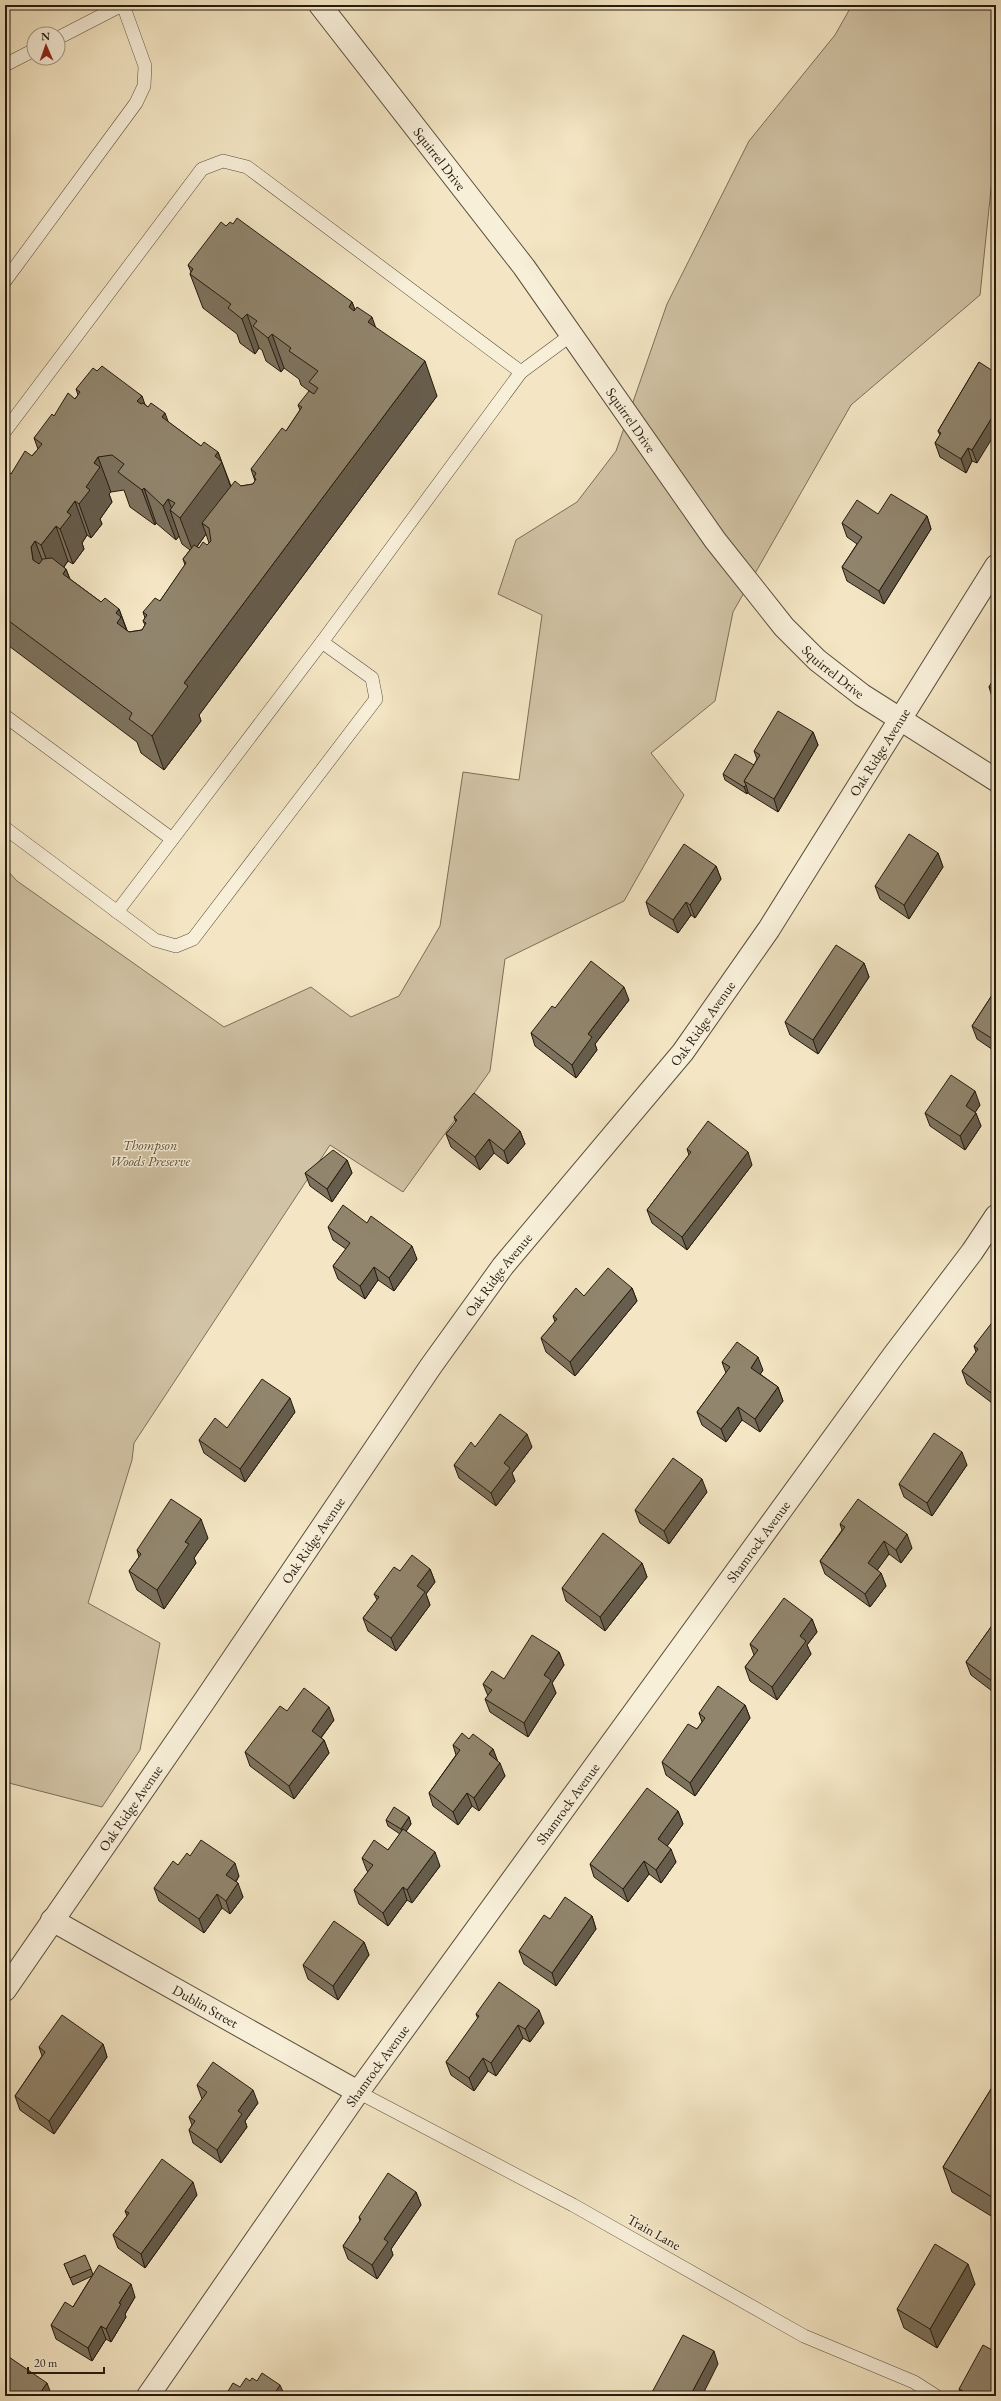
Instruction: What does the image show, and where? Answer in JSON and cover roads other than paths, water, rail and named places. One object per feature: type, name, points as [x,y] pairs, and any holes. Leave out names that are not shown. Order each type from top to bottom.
[{"type":"street","name":"Squirrel Drive","points":[[320,5],[524,267],[716,540],[784,627],[817,660],[862,696],[996,780]]},
{"type":"street","name":"Oak Ridge Avenue","points":[[5,1990],[205,1700],[431,1366],[503,1266],[692,1039],[769,929],[996,566]]},
{"type":"street","name":"Shamrock Avenue","points":[[148,2396],[358,2092],[893,1356],[972,1252],[996,1216]]},
{"type":"street","name":"Dublin Street","points":[[52,1920],[358,2092]]},
{"type":"lane","points":[[5,281],[136,103],[144,86],[145,66],[122,5],[66,34]]},
{"type":"lane","points":[[5,65],[26,54]]},
{"type":"lane","points":[[5,431],[202,168],[223,162],[247,167],[521,372]]},
{"type":"lane","points":[[117,912],[322,642],[521,372],[571,335]]},
{"type":"lane","points":[[5,828],[155,940],[176,946],[192,939],[376,699],[372,678],[322,642]]},
{"type":"lane","points":[[5,716],[172,839]]},
{"type":"lane","name":"Train Lane","points":[[358,2092],[573,2205],[804,2336],[914,2382],[936,2396]]},
{"type":"park label","name":"Thompson Woods Preserve","points":[[150,1154]]}]
